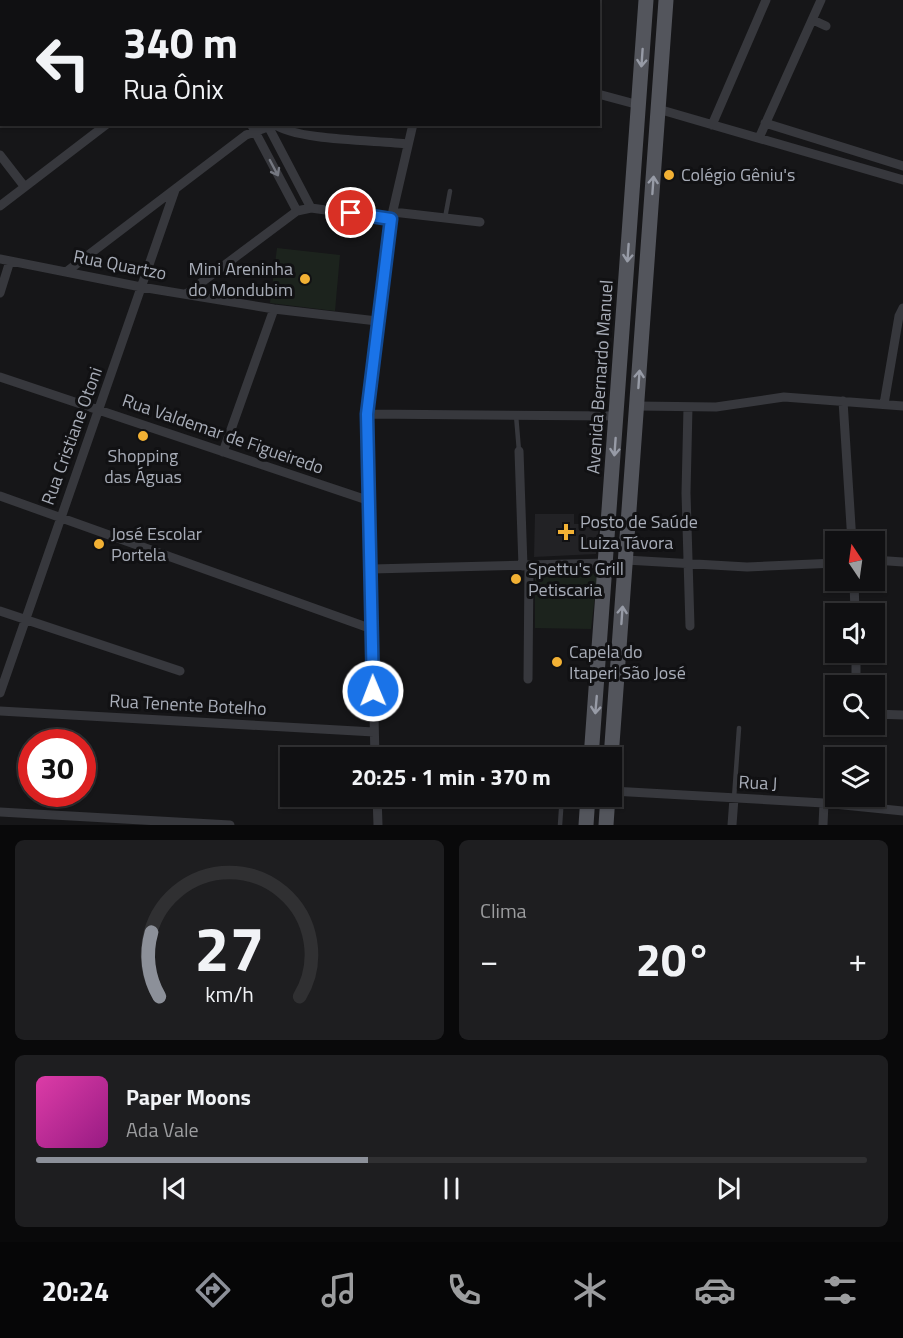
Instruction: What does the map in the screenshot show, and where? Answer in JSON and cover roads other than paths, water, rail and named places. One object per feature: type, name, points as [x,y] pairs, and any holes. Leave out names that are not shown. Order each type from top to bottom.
[{"type":"main road","name":"Avenida Bernardo Manuel","points":[[592,747],[646,0]]},
{"type":"main road","points":[[612,747],[666,0]]},
{"type":"main road","points":[[632,204],[651,207]]},
{"type":"main road","points":[[630,225],[650,227]]},
{"type":"main road","points":[[599,659],[619,661]]},
{"type":"main road","points":[[598,679],[617,680]]},
{"type":"main road","points":[[586,825],[587,807]]},
{"type":"main road","points":[[606,825],[607,807]]},
{"type":"street","points":[[712,125],[766,0]]},
{"type":"street","points":[[759,138],[821,0]]},
{"type":"street","points":[[813,20],[826,26]]},
{"type":"street","points":[[600,95],[639,105]]},
{"type":"street","points":[[658,109],[903,180]]},
{"type":"street","points":[[765,123],[903,166]]},
{"type":"street","points":[[0,206],[104,126]]},
{"type":"street","points":[[272,126],[311,208]]},
{"type":"street","points":[[274,126],[285,131],[408,144]]},
{"type":"street","points":[[375,747],[372,569],[367,500],[367,414],[392,215],[412,126]]},
{"type":"street","points":[[66,272],[175,190],[252,128],[297,211]]},
{"type":"street","points":[[843,162],[844,148]]},
{"type":"street","points":[[0,155],[24,186]]},
{"type":"street","name":"Rua Cristiane Otoni","points":[[0,693],[27,620],[60,517],[101,410],[175,190]]},
{"type":"street","points":[[186,294],[297,211],[311,208],[480,222]]},
{"type":"street","points":[[0,293],[5,260]]},
{"type":"street","name":"Rua Quartzo","points":[[5,260],[141,287],[274,309],[377,321]]},
{"type":"street","points":[[884,404],[899,316],[903,308]]},
{"type":"street","points":[[224,452],[274,309]]},
{"type":"street","name":"Rua Valdemar de Figueiredo","points":[[0,377],[367,500]]},
{"type":"street","points":[[637,406],[741,405],[772,397],[903,405]]},
{"type":"street","points":[[843,401],[851,531]]},
{"type":"street","points":[[688,407],[690,626]]},
{"type":"street","points":[[367,414],[516,413],[617,416]]},
{"type":"street","points":[[519,451],[526,566],[528,679]]},
{"type":"street","points":[[0,496],[372,629]]},
{"type":"street","points":[[626,560],[747,567],[825,563]]},
{"type":"street","points":[[885,561],[903,562]]},
{"type":"street","points":[[372,569],[607,564]]},
{"type":"street","points":[[0,611],[180,671]]},
{"type":"street","name":"Rua Tenente Botelho","points":[[0,711],[374,732]]},
{"type":"street","points":[[885,714],[903,715]]},
{"type":"street","name":"Rua J","points":[[622,792],[824,803],[903,811]]},
{"type":"street","points":[[732,825],[734,798]]},
{"type":"street","points":[[823,825],[824,803]]},
{"type":"street","points":[[377,807],[378,825]]},
{"type":"street","points":[[0,813],[230,825]]},
{"type":"lane","points":[[445,218],[450,191]]},
{"type":"lane","points":[[516,413],[519,451]]},
{"type":"lane","points":[[734,798],[739,728]]},
{"type":"lane","points":[[560,825],[561,807]]},
{"type":"place","name":"Colégio Gêniu's","points":[[669,175]]},
{"type":"place","name":"Mini Areninha do Mondubim","points":[[305,279]]},
{"type":"place","name":"Shopping das Águas","points":[[143,436]]},
{"type":"place","name":"Posto de Saúde Luiza Távora","points":[[566,532]]},
{"type":"place","name":"José Escolar Portela","points":[[99,544]]},
{"type":"place","name":"Spettu's Grill Petiscaria","points":[[516,579]]},
{"type":"place","name":"Capela do Itaperi São José","points":[[557,662]]}]
